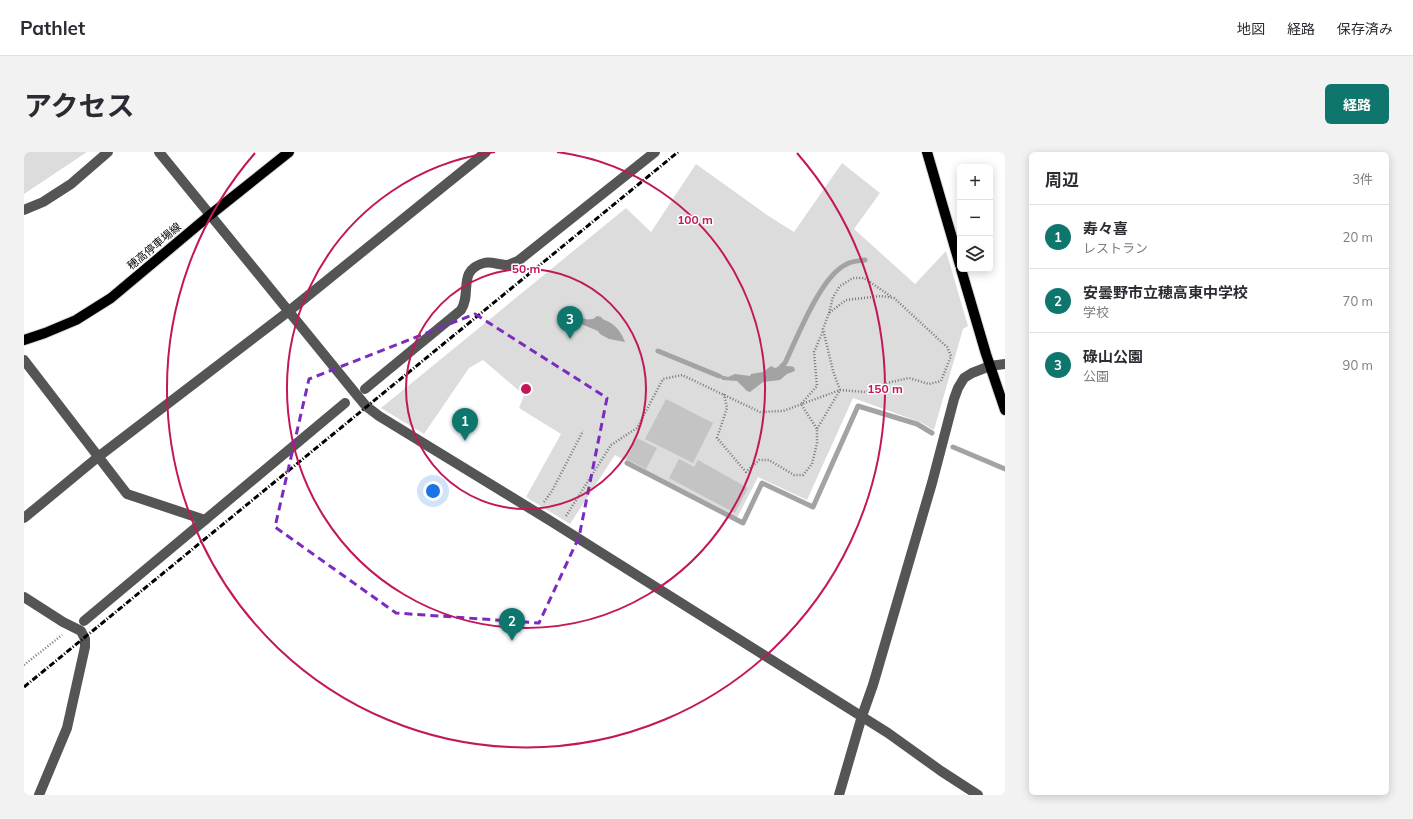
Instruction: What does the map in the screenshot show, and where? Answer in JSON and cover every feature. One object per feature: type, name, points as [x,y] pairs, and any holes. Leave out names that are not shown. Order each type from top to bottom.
[{"type":"main road","name":"穂高停車場線","points":[[24,340],[76,320],[111,298],[210,215],[289,152]]},
{"type":"main road","points":[[926,152],[957,255]]},
{"type":"main road","points":[[962,272],[1005,410]]},
{"type":"street","points":[[24,210],[43,202],[71,184],[108,152]]},
{"type":"street","points":[[159,152],[366,406],[379,416],[560,526],[862,716],[978,795]]},
{"type":"street","points":[[24,518],[98,457],[289,310],[486,152]]},
{"type":"street","points":[[365,389],[461,310],[465,304],[466,282],[469,273],[474,267],[484,263],[507,265],[518,261],[655,152]]},
{"type":"street","points":[[24,360],[127,494],[205,520]]},
{"type":"street","points":[[838,795],[873,685],[930,490],[954,399],[964,378],[990,366],[1005,364]]},
{"type":"street","points":[[84,621],[345,403]]},
{"type":"street","points":[[24,597],[74,628],[82,631],[85,639],[85,647],[67,728],[39,795]]},
{"type":"path","points":[[560,526],[611,445],[637,428],[663,379],[682,375],[760,412],[783,411],[840,390],[866,392],[891,382],[909,378],[929,384],[941,381],[951,356],[947,347],[894,298],[864,278],[853,278],[840,286],[833,297],[829,313],[814,352],[817,386],[801,404]]},
{"type":"path","points":[[829,313],[846,300],[881,296],[894,298]]},
{"type":"path","points":[[723,394],[727,408],[717,438],[746,472],[759,460],[769,460],[794,475],[803,475],[812,464],[817,442],[818,429],[840,390],[833,371],[823,329]]},
{"type":"path","points":[[801,404],[818,429]]},
{"type":"path","points":[[537,512],[552,491],[583,432]]},
{"type":"path","points":[[24,665],[62,635]]},
{"type":"highlighted area","points":[[475,314],[607,398],[579,537],[539,623],[396,613],[275,527],[309,379]]},
{"type":"shaded area","points":[[24,152],[87,152],[24,194]]},
{"type":"shaded area","points":[[842,163],[880,193],[854,229],[915,284],[946,251],[968,326],[963,329],[934,430],[920,422],[853,398],[807,500],[758,477],[737,518],[615,455],[570,524],[526,497],[561,434],[519,408],[524,395],[483,360],[469,368],[424,434],[381,408],[626,208],[651,232],[696,164],[767,215],[794,232]]},
{"type":"shaded area","points":[[597,316],[601,317],[617,328],[625,342],[609,339],[600,334],[598,331],[581,324],[582,320],[593,319]]},
{"type":"shaded area","points":[[771,366],[775,368],[791,366],[794,367],[795,371],[787,374],[780,380],[763,382],[750,392],[737,381],[723,380],[713,373],[728,377],[735,374],[750,376],[751,374],[763,372]]},
{"type":"building","points":[[666,399],[713,423],[693,463],[645,439]]},
{"type":"building","points":[[637,438],[657,448],[646,469],[626,459]]},
{"type":"building","points":[[679,459],[694,467],[698,460],[748,488],[735,513],[669,478]]},
{"type":"waterway","points":[[778,370],[785,363],[811,308],[828,281],[837,270],[847,264],[865,260]]},
{"type":"waterway","points":[[577,318],[589,323]]},
{"type":"waterway","points":[[658,351],[719,376]]},
{"type":"waterway","points":[[627,463],[743,523],[762,483],[813,507],[858,406],[917,424],[932,433]]},
{"type":"waterway","points":[[953,447],[1005,469]]},
{"type":"railway","points":[[24,687],[678,152]]},
{"type":"place","name":"碌山公園","points":[[570,339]]},
{"type":"place","name":"寿々喜","points":[[465,441]]},
{"type":"place","name":"安曇野市立穂高東中学校","points":[[512,641]]}]
